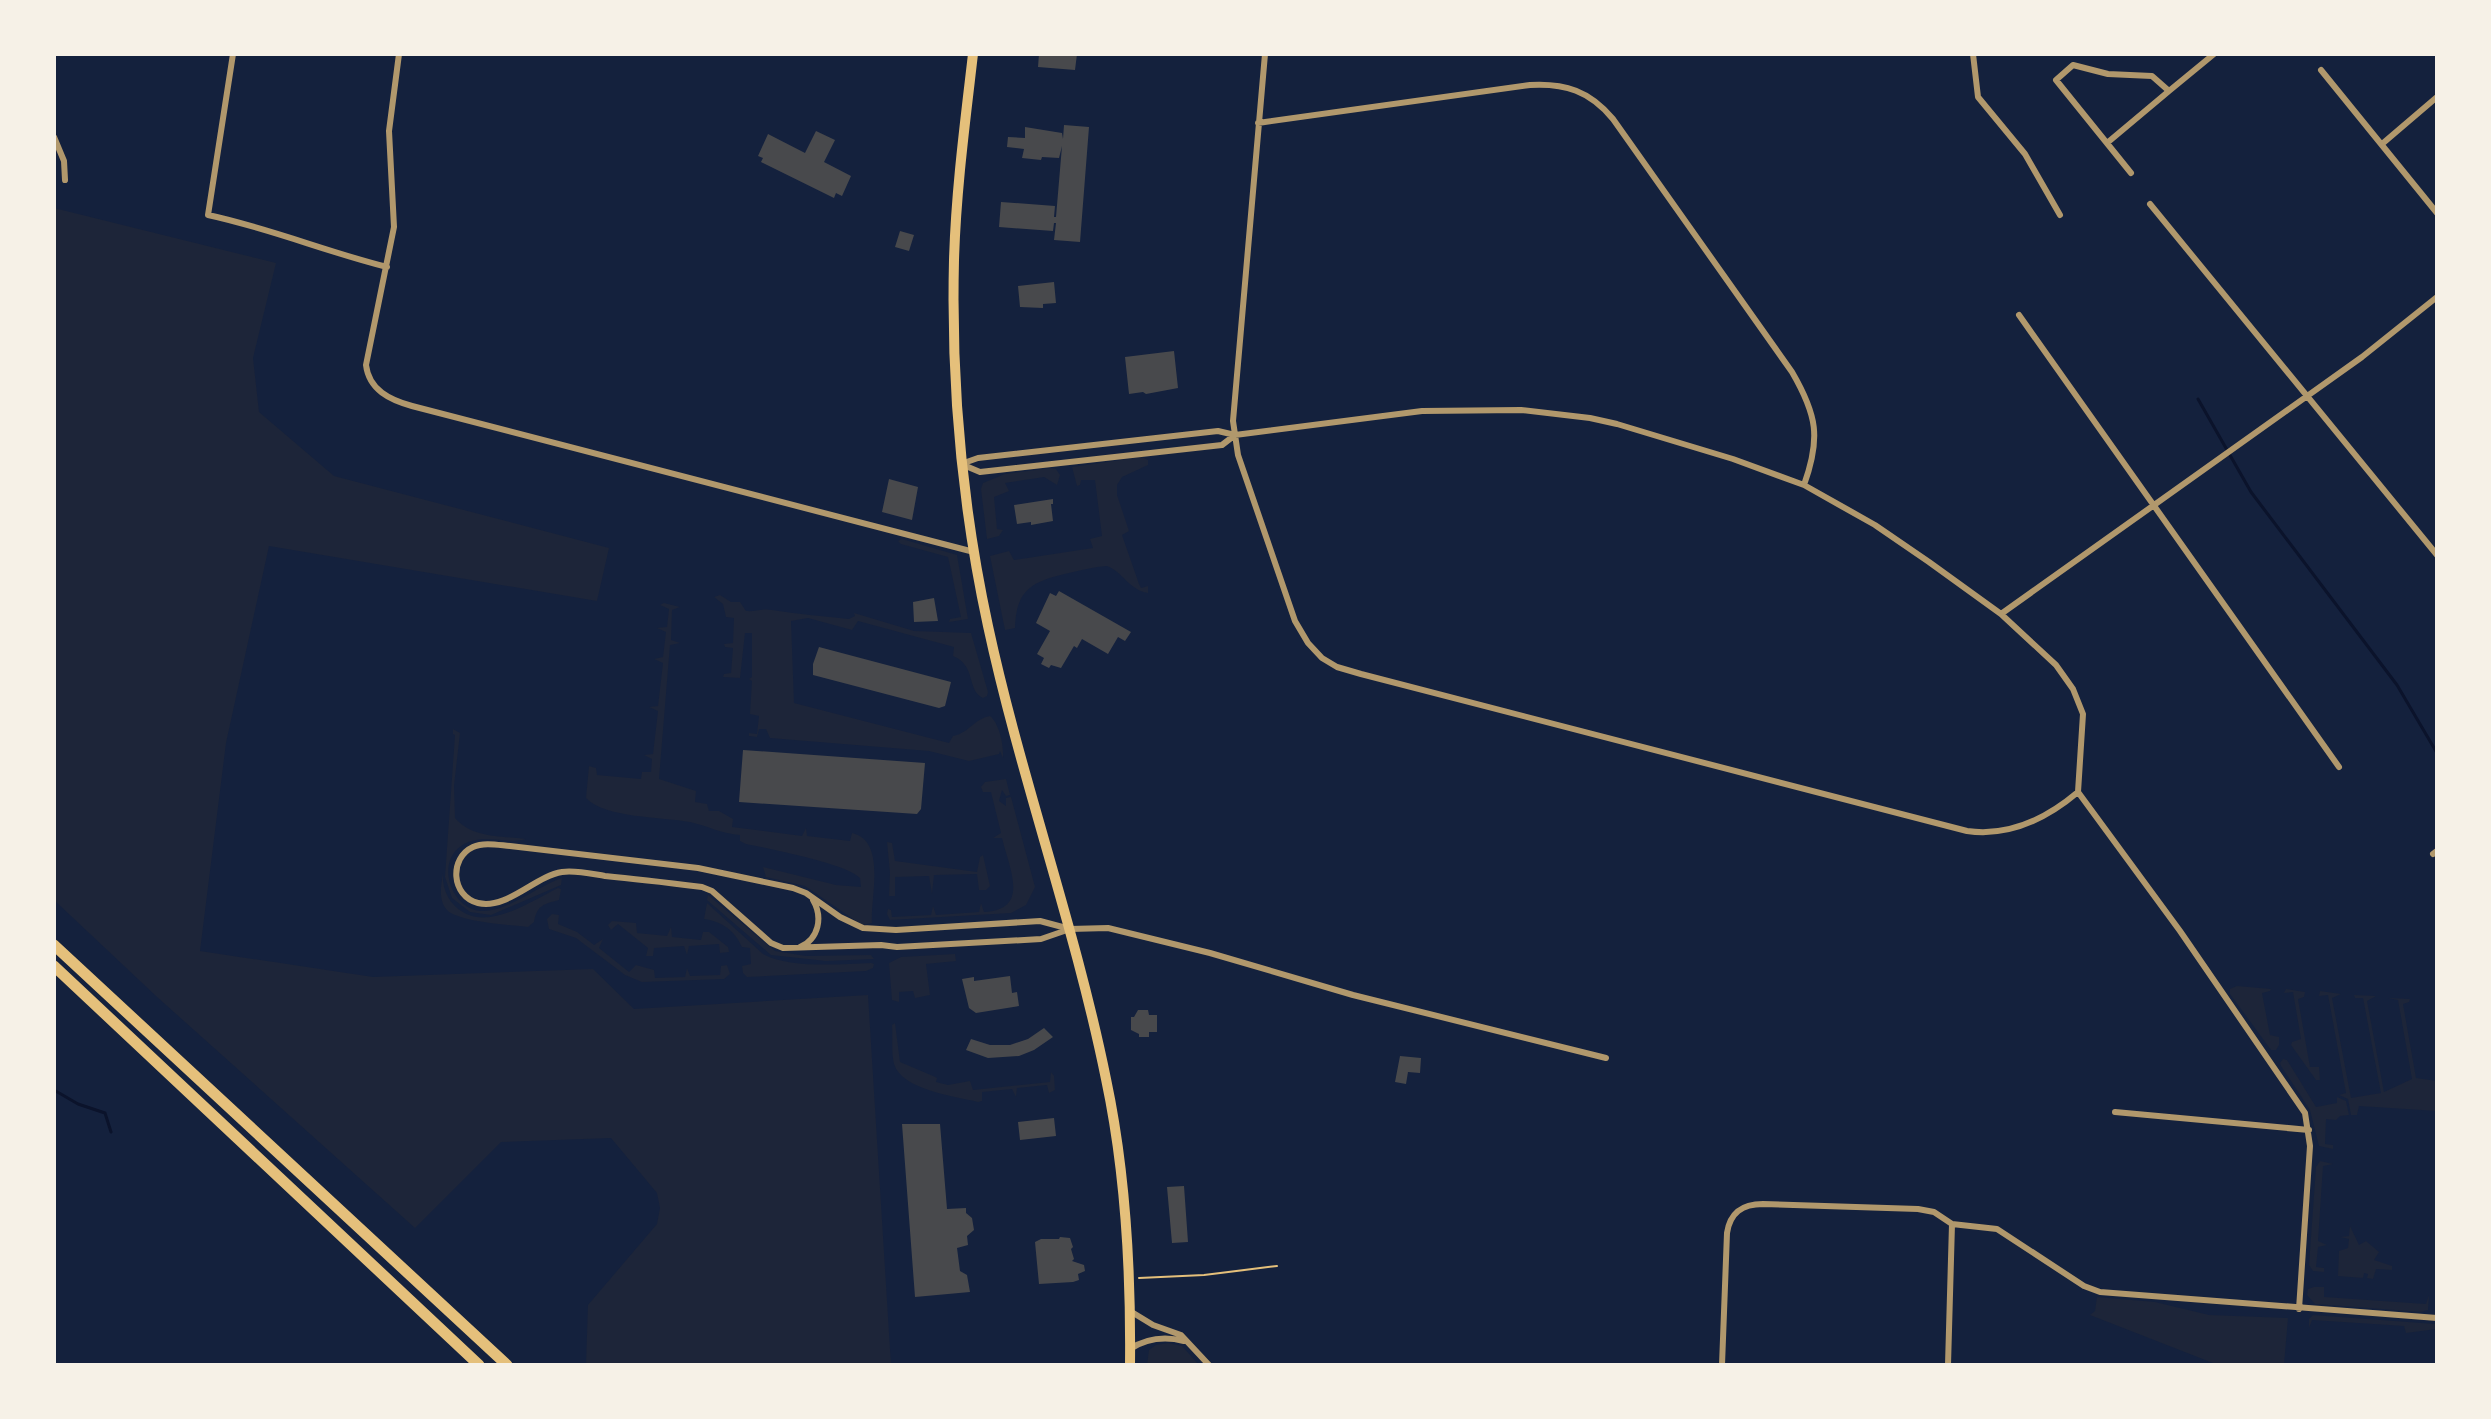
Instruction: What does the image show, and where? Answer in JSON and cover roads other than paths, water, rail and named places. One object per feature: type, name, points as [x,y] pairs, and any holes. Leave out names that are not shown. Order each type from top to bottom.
[{"type":"highway","points":[[54,945],[507,1365]]},
{"type":"highway","points":[[54,966],[479,1365]]},
{"type":"main road","points":[[973,54],[954,260],[955,368],[961,464],[974,552],[1006,702],[1070,929],[1112,1111],[1123,1183],[1130,1278],[1130,1365]]},
{"type":"street","points":[[233,54],[208,215],[261,227],[327,251],[387,267]]},
{"type":"street","points":[[399,54],[389,131],[394,227],[368,344],[366,365],[370,381],[391,399],[412,406],[974,552]]},
{"type":"street","points":[[1265,54],[1233,410],[1235,435],[1238,455],[1295,621],[1315,652],[1337,667],[1967,831],[2014,830],[2066,802],[2078,792]]},
{"type":"street","points":[[1973,54],[1978,97],[2025,154],[2060,215]]},
{"type":"street","points":[[2107,143],[2214,54]]},
{"type":"street","points":[[2131,173],[2056,80],[2073,65],[2108,74],[2152,76],[2169,91]]},
{"type":"street","points":[[2321,70],[2437,213]]},
{"type":"street","points":[[1258,123],[1530,85],[1566,86],[1593,98],[1613,119],[1799,384],[1816,428],[1813,456],[1804,485]]},
{"type":"street","points":[[2382,144],[2437,97]]},
{"type":"street","points":[[54,137],[64,161],[65,180]]},
{"type":"street","points":[[2150,204],[2437,555]]},
{"type":"street","points":[[2001,614],[2362,357],[2437,297]]},
{"type":"street","points":[[2019,315],[2339,767]]},
{"type":"street","points":[[961,464],[978,458],[1218,431],[1235,435],[1422,411],[1521,410],[1617,424],[1733,459],[1804,485],[1875,525],[2001,614],[2056,665],[2079,702],[2084,723],[2078,792],[2180,931],[2305,1113],[2309,1130],[2299,1309]]},
{"type":"street","points":[[961,464],[980,472],[1222,445],[1235,435]]},
{"type":"street","points":[[1070,929],[1040,921],[896,930],[863,928],[793,888],[698,868],[489,844],[468,850],[456,869],[456,879],[463,893],[483,904],[498,902],[564,871],[702,887],[712,891],[771,943],[783,948],[897,947],[1041,939],[1070,929],[1094,926],[1117,929],[1353,995],[1606,1058]]},
{"type":"street","points":[[796,948],[806,945],[819,923],[818,910],[810,896]]},
{"type":"street","points":[[2115,1112],[2309,1130]]},
{"type":"street","points":[[1722,1365],[1730,1221],[1741,1208],[1763,1204],[1934,1212],[1952,1224],[1997,1229],[2094,1290],[2437,1318]]},
{"type":"street","points":[[1948,1365],[1952,1224]]},
{"type":"street","points":[[1130,1311],[1153,1325],[1181,1335],[1209,1365]]},
{"type":"street","points":[[1130,1349],[1144,1340],[1169,1338],[1187,1342]]},
{"type":"waterway","points":[[2198,399],[2251,492],[2397,685],[2437,753]]},
{"type":"waterway","points":[[54,1090],[78,1104],[105,1113],[111,1132]]}]
